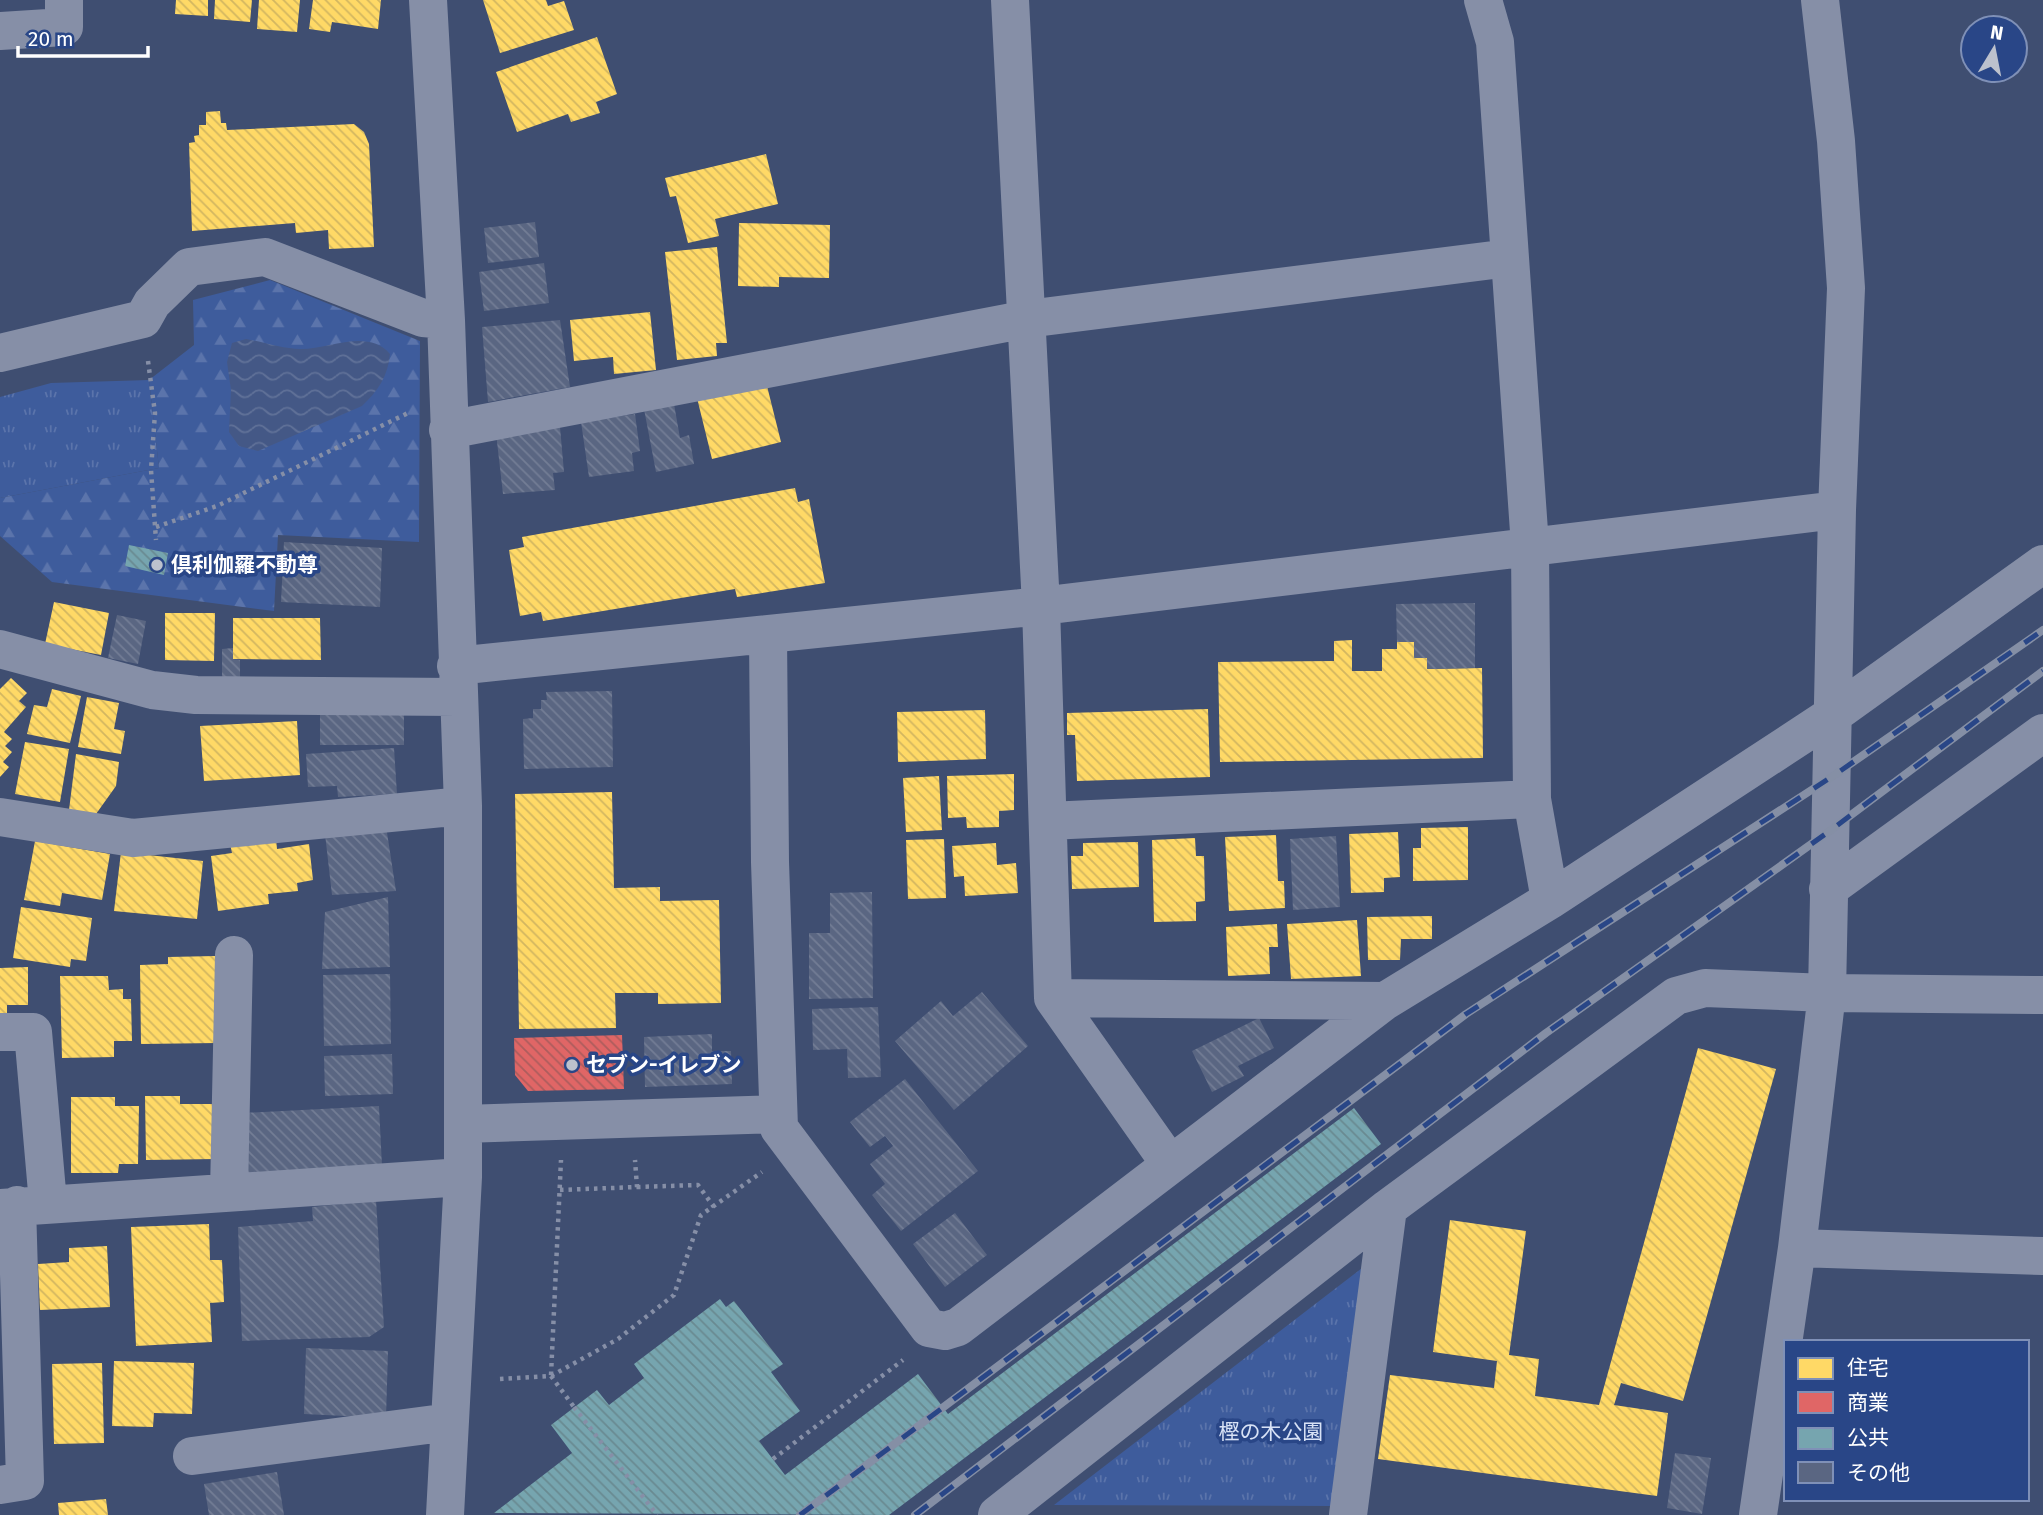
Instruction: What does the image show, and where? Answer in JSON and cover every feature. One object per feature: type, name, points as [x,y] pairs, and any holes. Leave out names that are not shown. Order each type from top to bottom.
[{"type":"street","points":[[0,31],[64,27],[64,0]]},
{"type":"street","points":[[428,0],[446,320],[463,806],[463,1177],[445,1515]]},
{"type":"street","points":[[1010,0],[1041,606],[1053,998],[1170,1164]]},
{"type":"street","points":[[1483,0],[1495,43],[1530,546],[1532,799],[1550,900]]},
{"type":"street","points":[[1758,1515],[1797,1248],[1827,993],[1837,510],[1846,288],[1825,1]]},
{"type":"street","points":[[0,351],[143,319],[152,303],[189,267],[265,257],[423,318],[446,320]]},
{"type":"street","points":[[448,430],[1027,319],[1509,258]]},
{"type":"street","points":[[0,649],[152,690],[195,695],[457,681],[768,634],[1041,606],[1837,510]]},
{"type":"street","points":[[768,634],[770,862],[779,1128],[929,1328],[945,1331],[958,1327],[1385,1001],[1550,900],[1834,714],[2043,564]]},
{"type":"street","points":[[1828,889],[2043,733]]},
{"type":"street","points":[[1048,821],[1532,799]]},
{"type":"street","points":[[0,817],[133,838],[463,806]]},
{"type":"street","points":[[229,1192],[234,955]]},
{"type":"street","points":[[997,1515],[1388,1208],[1676,996],[1705,988],[1827,993],[2043,996]]},
{"type":"street","points":[[1053,998],[1385,1001]]},
{"type":"street","points":[[0,1032],[33,1032],[22,1205],[25,1481],[0,1485]]},
{"type":"street","points":[[463,1124],[778,1114]]},
{"type":"street","points":[[22,1205],[463,1177]]},
{"type":"street","points":[[1348,1515],[1388,1208]]},
{"type":"street","points":[[1797,1248],[2043,1255]]},
{"type":"street","points":[[192,1456],[450,1422]]},
{"type":"path","points":[[143,319],[155,413],[151,470],[156,540]]},
{"type":"path","points":[[156,527],[217,506],[413,411]]},
{"type":"path","points":[[634,1151],[637,1187]]},
{"type":"path","points":[[549,1160],[561,1160],[551,1376],[657,1515]]},
{"type":"path","points":[[499,1379],[551,1376],[618,1339],[674,1295],[701,1215],[772,1165]]},
{"type":"path","points":[[560,1190],[698,1185],[714,1207]]},
{"type":"path","points":[[772,1459],[914,1351]]},
{"type":"green space","points":[[270,280],[420,341],[419,542],[278,535],[274,611],[52,582],[0,536],[0,498],[159,468],[149,380],[194,345],[193,300]]},
{"type":"green space","points":[[149,380],[159,468],[0,498],[0,397],[51,383]]},
{"type":"green space","name":"樫の木公園","points":[[1366,1265],[1335,1506],[1054,1505]]},
{"type":"water","points":[[246,339],[301,349],[348,342],[371,342],[390,354],[381,383],[362,406],[258,451],[239,446],[229,432],[231,390],[227,362],[232,343]]},
{"type":"building: 住宅","points":[[176,0],[208,0],[208,16],[175,14]]},
{"type":"building: 住宅","points":[[215,0],[252,0],[250,22],[214,19]]},
{"type":"building: 住宅","points":[[259,0],[300,0],[297,32],[257,29]]},
{"type":"building: 住宅","points":[[313,0],[381,0],[378,29],[332,22],[330,32],[309,29]]},
{"type":"building: 住宅","points":[[483,0],[546,0],[548,6],[564,1],[574,30],[500,53]]},
{"type":"building: 住宅","points":[[597,37],[617,94],[596,102],[600,113],[571,122],[568,114],[517,132],[496,72]]},
{"type":"building: 住宅","points":[[220,111],[221,123],[226,123],[227,130],[354,124],[364,132],[369,144],[374,247],[329,249],[328,230],[296,233],[295,223],[192,231],[189,143],[195,142],[194,136],[199,135],[199,125],[206,125],[206,112]]},
{"type":"building: 住宅","points":[[766,154],[778,204],[715,219],[719,236],[688,243],[676,196],[670,197],[665,178]]},
{"type":"building: 住宅","points":[[739,223],[830,225],[829,278],[779,277],[779,287],[738,286]]},
{"type":"building: 住宅","points":[[717,247],[727,343],[716,343],[717,356],[677,360],[665,252]]},
{"type":"building: 住宅","points":[[650,312],[656,370],[614,374],[613,357],[574,361],[570,320]]},
{"type":"building: 住宅","points":[[766,382],[781,442],[712,459],[697,398]]},
{"type":"building: 住宅","points":[[795,488],[798,502],[809,499],[825,583],[737,597],[735,589],[543,621],[541,612],[520,616],[509,550],[524,547],[522,537]]},
{"type":"building: 住宅","points":[[54,602],[109,613],[101,655],[45,644]]},
{"type":"building: 住宅","points":[[165,613],[215,613],[214,661],[165,660]]},
{"type":"building: 住宅","points":[[233,618],[320,618],[321,660],[233,659]]},
{"type":"building: 住宅","points":[[1352,640],[1352,671],[1382,671],[1382,649],[1397,649],[1397,642],[1414,642],[1414,658],[1427,658],[1427,669],[1482,668],[1483,758],[1220,762],[1218,662],[1334,661],[1334,641]]},
{"type":"building: 住宅","points":[[11,678],[27,693],[19,701],[26,707],[4,732],[12,739],[5,746],[12,752],[3,762],[9,767],[0,777],[0,689]]},
{"type":"building: 住宅","points":[[52,689],[81,696],[70,743],[27,734],[34,705],[47,707]]},
{"type":"building: 住宅","points":[[87,697],[119,703],[114,729],[125,731],[121,754],[78,747]]},
{"type":"building: 住宅","points":[[1208,709],[1210,777],[1077,781],[1075,735],[1067,735],[1067,713]]},
{"type":"building: 住宅","points":[[985,710],[986,759],[898,762],[897,712]]},
{"type":"building: 住宅","points":[[297,721],[300,775],[204,781],[200,726]]},
{"type":"building: 住宅","points":[[25,742],[69,749],[60,802],[15,794]]},
{"type":"building: 住宅","points":[[76,754],[119,762],[116,786],[96,814],[69,810]]},
{"type":"building: 住宅","points":[[1014,774],[1014,810],[999,811],[999,827],[967,828],[966,817],[948,818],[947,776]]},
{"type":"building: 住宅","points":[[939,776],[942,830],[906,832],[903,778]]},
{"type":"building: 住宅","points":[[612,792],[614,888],[660,887],[660,901],[719,900],[721,1003],[658,1004],[658,993],[615,993],[616,1028],[519,1029],[515,794]]},
{"type":"building: 住宅","points":[[1468,827],[1468,880],[1413,881],[1413,848],[1421,848],[1421,828]]},
{"type":"building: 住宅","points":[[1398,832],[1400,877],[1384,878],[1384,892],[1351,893],[1349,834]]},
{"type":"building: 住宅","points":[[1276,835],[1278,881],[1284,881],[1285,908],[1229,911],[1225,837]]},
{"type":"building: 住宅","points":[[276,838],[277,849],[309,844],[313,880],[297,883],[298,891],[268,894],[269,904],[218,911],[211,856],[232,853],[230,844]]},
{"type":"building: 住宅","points":[[1195,838],[1196,856],[1204,856],[1205,901],[1196,902],[1196,921],[1154,922],[1152,840]]},
{"type":"building: 住宅","points":[[944,839],[946,898],[908,899],[906,840]]},
{"type":"building: 住宅","points":[[35,841],[110,854],[102,900],[62,893],[60,906],[24,900]]},
{"type":"building: 住宅","points":[[1138,842],[1139,887],[1072,889],[1071,856],[1083,856],[1083,843]]},
{"type":"building: 住宅","points":[[996,843],[997,865],[1016,863],[1018,893],[965,896],[964,876],[954,877],[952,846]]},
{"type":"building: 住宅","points":[[121,852],[203,861],[197,919],[114,911]]},
{"type":"building: 住宅","points":[[21,907],[92,918],[86,961],[71,959],[70,967],[13,958]]},
{"type":"building: 住宅","points":[[1432,916],[1432,939],[1401,939],[1400,960],[1368,960],[1367,917]]},
{"type":"building: 住宅","points":[[1357,920],[1361,976],[1291,979],[1287,924]]},
{"type":"building: 住宅","points":[[1277,924],[1278,947],[1269,947],[1270,974],[1228,976],[1226,927]]},
{"type":"building: 住宅","points":[[215,956],[217,1043],[141,1044],[140,965],[168,964],[168,957]]},
{"type":"building: 住宅","points":[[28,967],[28,1005],[7,1005],[7,1016],[0,1016],[0,968]]},
{"type":"building: 住宅","points":[[60,976],[108,976],[109,990],[123,989],[123,999],[131,999],[132,1041],[114,1041],[114,1057],[62,1058]]},
{"type":"building: 住宅","points":[[1698,1048],[1776,1069],[1683,1401],[1621,1383],[1614,1405],[1668,1413],[1657,1496],[1378,1459],[1390,1375],[1494,1388],[1497,1361],[1433,1352],[1450,1220],[1526,1231],[1509,1355],[1539,1359],[1535,1396],[1599,1405]]},
{"type":"building: 住宅","points":[[145,1096],[180,1096],[180,1104],[216,1104],[217,1159],[146,1160]]},
{"type":"building: 住宅","points":[[71,1097],[115,1097],[115,1106],[139,1106],[138,1164],[119,1164],[118,1173],[71,1173]]},
{"type":"building: 住宅","points":[[209,1224],[210,1260],[222,1260],[224,1302],[210,1303],[212,1342],[136,1346],[131,1227]]},
{"type":"building: 住宅","points":[[107,1246],[110,1307],[40,1310],[38,1264],[69,1262],[69,1248]]},
{"type":"building: 住宅","points":[[114,1361],[194,1363],[192,1414],[154,1413],[153,1427],[112,1426]]},
{"type":"building: 住宅","points":[[102,1363],[104,1443],[54,1444],[52,1364]]},
{"type":"building: 住宅","points":[[106,1499],[108,1515],[59,1515],[58,1503]]},
{"type":"building: 商業","points":[[622,1035],[624,1089],[528,1091],[515,1075],[514,1038]]},
{"type":"building: 公共","points":[[129,545],[168,553],[164,575],[125,566]]},
{"type":"building: 公共","points":[[1354,1108],[1381,1144],[889,1515],[494,1513],[572,1453],[551,1425],[597,1390],[609,1405],[644,1378],[634,1364],[720,1299],[726,1307],[734,1301],[783,1364],[771,1372],[800,1411],[759,1441],[785,1475],[918,1374],[948,1414]]},
{"type":"building: その他","points":[[535,222],[539,257],[488,263],[484,228]]},
{"type":"building: その他","points":[[544,263],[549,303],[484,311],[479,272]]},
{"type":"building: その他","points":[[560,320],[570,387],[488,402],[482,327]]},
{"type":"building: その他","points":[[674,404],[680,438],[689,435],[694,464],[656,472],[644,409]]},
{"type":"building: その他","points":[[635,414],[640,451],[632,453],[634,471],[589,477],[581,422]]},
{"type":"building: その他","points":[[560,427],[564,472],[553,473],[555,490],[503,494],[496,433]]},
{"type":"building: その他","points":[[284,542],[382,548],[380,607],[281,602]]},
{"type":"building: その他","points":[[1475,603],[1475,668],[1427,669],[1427,658],[1414,658],[1414,642],[1397,642],[1396,604]]},
{"type":"building: その他","points":[[117,615],[146,621],[138,664],[108,658]]},
{"type":"building: その他","points":[[233,648],[233,659],[240,660],[240,678],[222,679],[222,649]]},
{"type":"building: その他","points":[[612,691],[613,767],[524,769],[523,719],[533,718],[533,709],[541,709],[541,700],[547,700],[546,692]]},
{"type":"building: その他","points":[[404,707],[404,745],[320,745],[320,708]]},
{"type":"building: その他","points":[[394,748],[397,794],[338,797],[337,786],[308,787],[306,754]]},
{"type":"building: その他","points":[[386,826],[396,891],[332,895],[325,834]]},
{"type":"building: その他","points":[[1336,836],[1340,907],[1293,910],[1290,839]]},
{"type":"building: その他","points":[[872,892],[873,998],[809,999],[809,933],[830,933],[830,893]]},
{"type":"building: その他","points":[[388,897],[390,967],[322,969],[325,912]]},
{"type":"building: その他","points":[[390,974],[391,1044],[324,1046],[323,975]]},
{"type":"building: その他","points":[[982,992],[1028,1046],[954,1110],[895,1041],[941,1001],[953,1016]]},
{"type":"building: その他","points":[[878,1007],[881,1077],[848,1078],[847,1049],[813,1050],[812,1009]]},
{"type":"building: その他","points":[[1259,1018],[1274,1048],[1238,1066],[1244,1076],[1212,1092],[1192,1051]]},
{"type":"building: その他","points":[[712,1034],[712,1051],[731,1051],[732,1084],[645,1087],[644,1037]]},
{"type":"building: その他","points":[[392,1054],[393,1094],[325,1096],[324,1056]]},
{"type":"building: その他","points":[[905,1079],[978,1171],[901,1231],[872,1195],[885,1184],[870,1164],[893,1146],[885,1136],[870,1147],[850,1122]]},
{"type":"building: その他","points":[[379,1106],[382,1166],[245,1173],[243,1113]]},
{"type":"building: その他","points":[[376,1200],[384,1327],[369,1337],[242,1341],[238,1227],[313,1221],[312,1207]]},
{"type":"building: その他","points":[[955,1213],[987,1255],[945,1287],[913,1244]]},
{"type":"building: その他","points":[[306,1348],[388,1351],[386,1418],[304,1414]]},
{"type":"building: その他","points":[[1675,1453],[1711,1458],[1702,1514],[1667,1508]]},
{"type":"building: その他","points":[[277,1472],[284,1515],[209,1515],[204,1484]]},
{"type":"railway","points":[[800,1515],[1466,1014],[1833,776],[2043,630]]},
{"type":"railway","points":[[915,1515],[1546,1033],[1831,830],[2043,671]]},
{"type":"place","name":"倶利伽羅不動尊","points":[[157,565]]},
{"type":"place","name":"セブン-イレブン","points":[[572,1065]]}]
